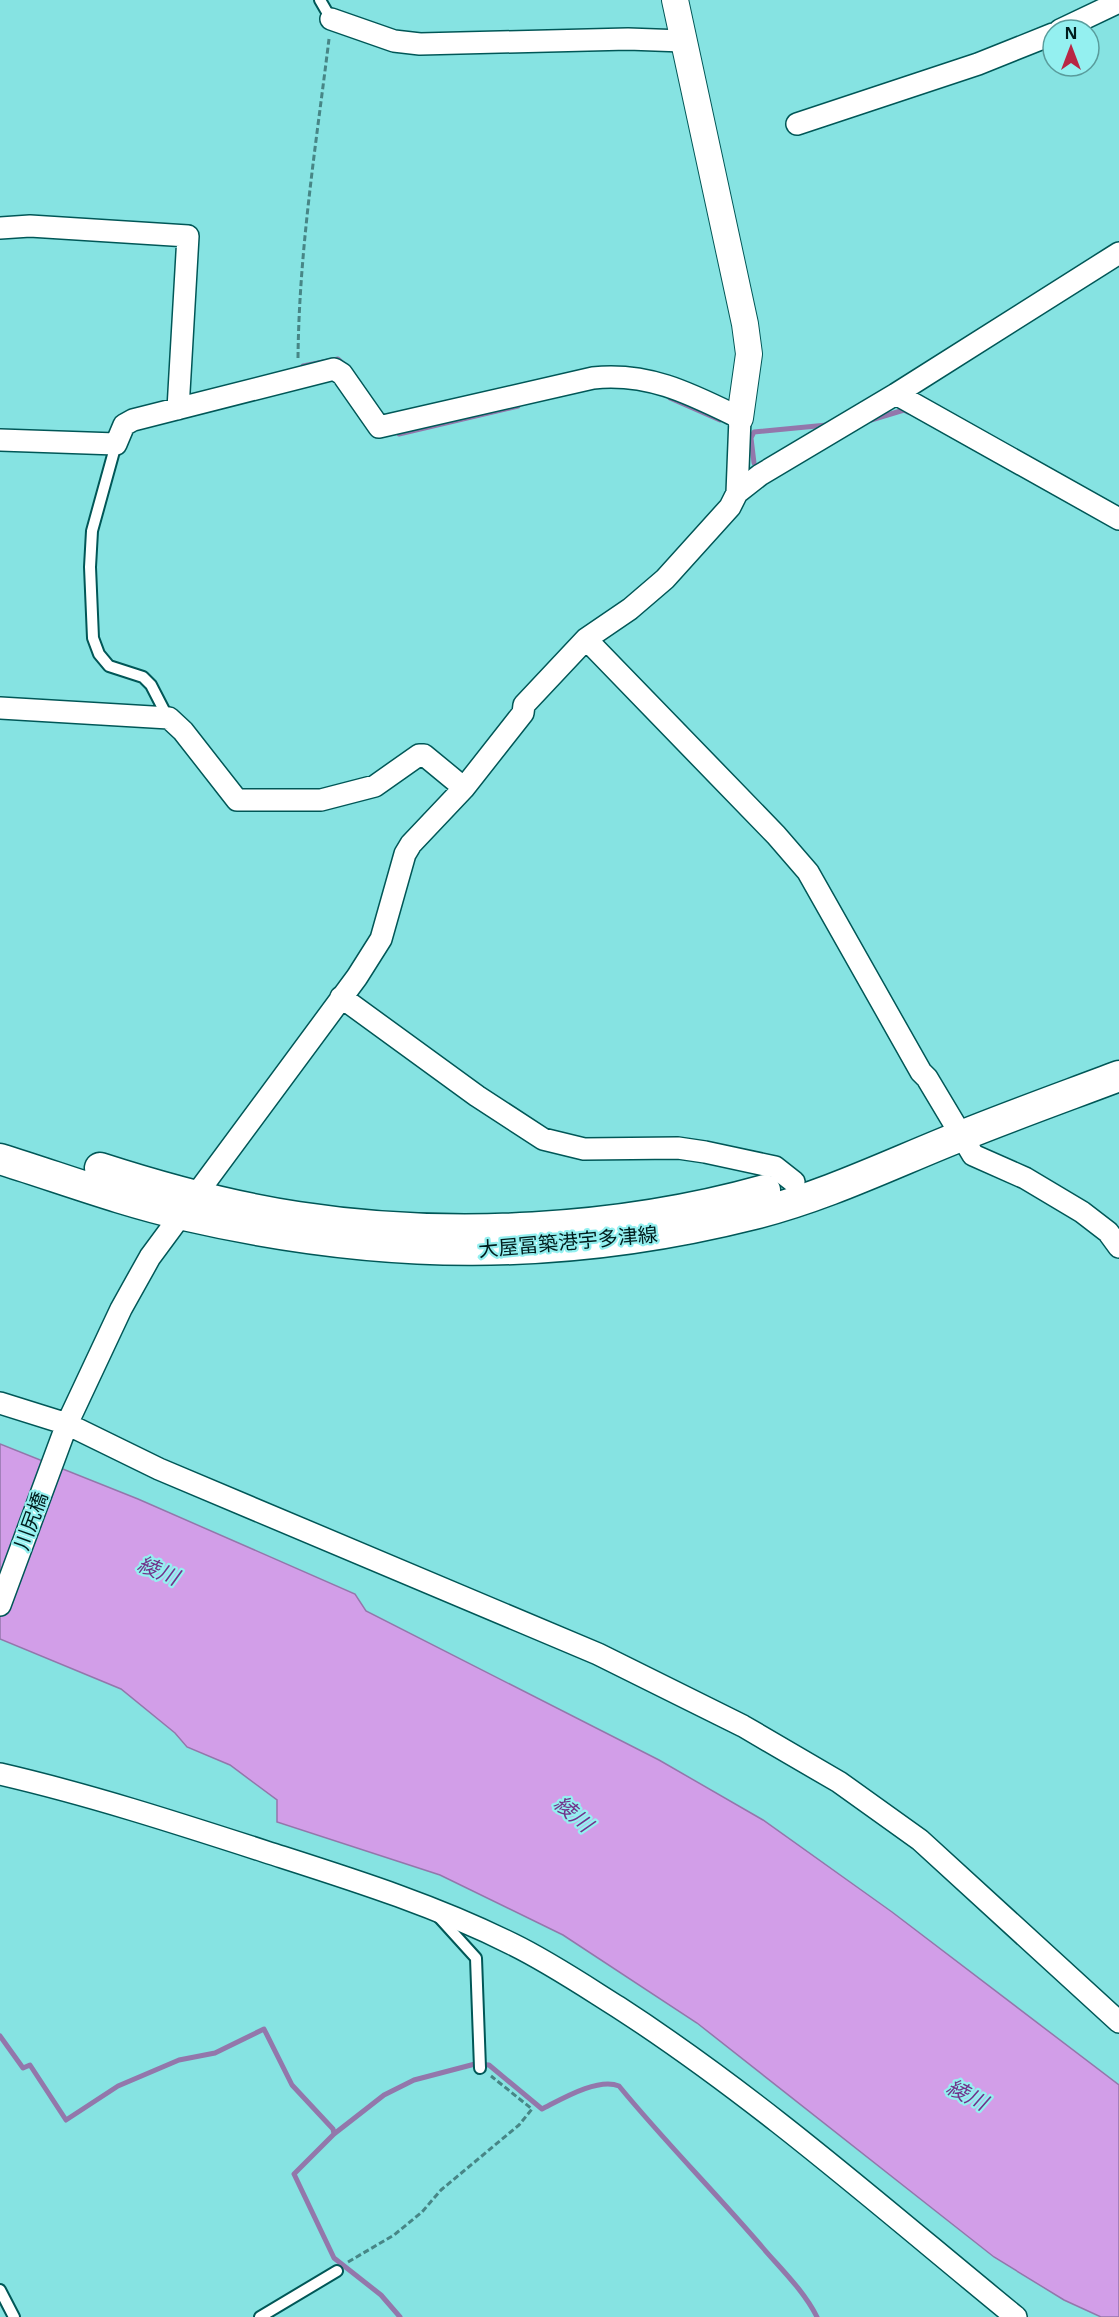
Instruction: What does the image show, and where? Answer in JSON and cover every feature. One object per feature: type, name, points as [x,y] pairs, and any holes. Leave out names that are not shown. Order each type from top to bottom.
[{"type":"main road","name":"大屋冨築港宇多津線","points":[[0,1159],[321,1241],[426,1251],[509,1250],[593,1243],[676,1232],[756,1214],[835,1190],[957,1128],[1119,1055]]},
{"type":"main road","name":"大屋冨築港宇多津線","points":[[0,1137],[187,1205],[340,1222],[422,1228],[508,1228],[593,1222],[750,1194],[829,1172],[1119,1076]]},
{"type":"street","points":[[675,0],[745,324],[749,354],[740,418],[737,493]]},
{"type":"street","points":[[1085,18],[1119,2]]},
{"type":"street","points":[[331,19],[394,41],[420,44],[628,39],[683,41]]},
{"type":"street","points":[[797,124],[978,64],[1041,39]]},
{"type":"street","points":[[0,228],[30,226],[188,236],[178,403]]},
{"type":"street","points":[[737,493],[770,469],[896,394],[1119,253]]},
{"type":"street","points":[[0,440],[116,444],[124,425],[178,403],[334,369],[342,374],[379,427],[593,378],[615,375],[642,378],[687,393],[740,418]]},
{"type":"street","points":[[896,394],[1119,519]]},
{"type":"street","name":"川尻橋","points":[[0,1605],[65,1431],[121,1309],[150,1257],[357,977],[381,939],[405,854],[411,844],[464,788],[523,713],[524,705],[586,639],[630,609],[665,579],[730,507],[737,493]]},
{"type":"street","points":[[586,639],[776,835],[808,872],[921,1072],[978,1158],[1008,1169],[1053,1194],[1108,1232],[1119,1247]]},
{"type":"street","points":[[0,708],[168,718],[183,731],[237,800],[321,800],[375,786],[419,755],[424,755],[464,788]]},
{"type":"street","points":[[341,997],[477,1096],[543,1138],[584,1149],[678,1148],[705,1152],[776,1167],[794,1182]]},
{"type":"street","points":[[0,1403],[598,1654],[743,1726],[839,1782],[920,1840],[1119,2022]]},
{"type":"street","points":[[0,1773],[207,1832],[436,1909],[513,1944],[560,1970],[651,2029],[770,2113],[1017,2317]]},
{"type":"lane","points":[[320,0],[331,19]]},
{"type":"lane","points":[[116,444],[92,531],[90,567],[93,638],[99,654],[109,666],[143,677],[151,685],[168,718]]},
{"type":"lane","points":[[436,1909],[437,1917],[472,1950],[476,1958],[480,2065]]},
{"type":"lane","points":[[261,2317],[341,2267]]},
{"type":"lane","points":[[0,2290],[14,2317]]},
{"type":"path","points":[[298,365],[299,312],[312,173],[331,19]]},
{"type":"path","points":[[341,2267],[394,2235],[413,2220],[441,2190],[519,2125],[532,2109],[480,2065]]},
{"type":"water","name":"綾川","points":[[0,1444],[138,1499],[355,1594],[366,1611],[659,1760],[763,1820],[892,1912],[1119,2085],[1119,2317],[1101,2317],[1064,2300],[994,2257],[697,2023],[563,1935],[440,1875],[277,1822],[277,1800],[230,1765],[187,1747],[175,1733],[121,1689],[0,1639]]},
{"type":"waterway","points":[[303,366],[338,359],[348,368]]},
{"type":"waterway","points":[[670,398],[720,420]]},
{"type":"waterway","points":[[399,434],[518,406]]},
{"type":"waterway","points":[[871,420],[904,410],[908,412]]},
{"type":"waterway","points":[[754,463],[751,438],[754,432],[827,425]]},
{"type":"waterway","points":[[0,2036],[23,2068],[30,2065],[66,2120],[118,2086],[179,2060],[215,2053],[264,2029],[292,2085],[333,2129],[334,2134]]},
{"type":"waterway","points":[[400,2317],[381,2295],[334,2258],[294,2174],[334,2134],[384,2095],[414,2080],[475,2064],[489,2065],[542,2109],[590,2087],[610,2084],[619,2086],[792,2281],[806,2298],[817,2317]]}]
